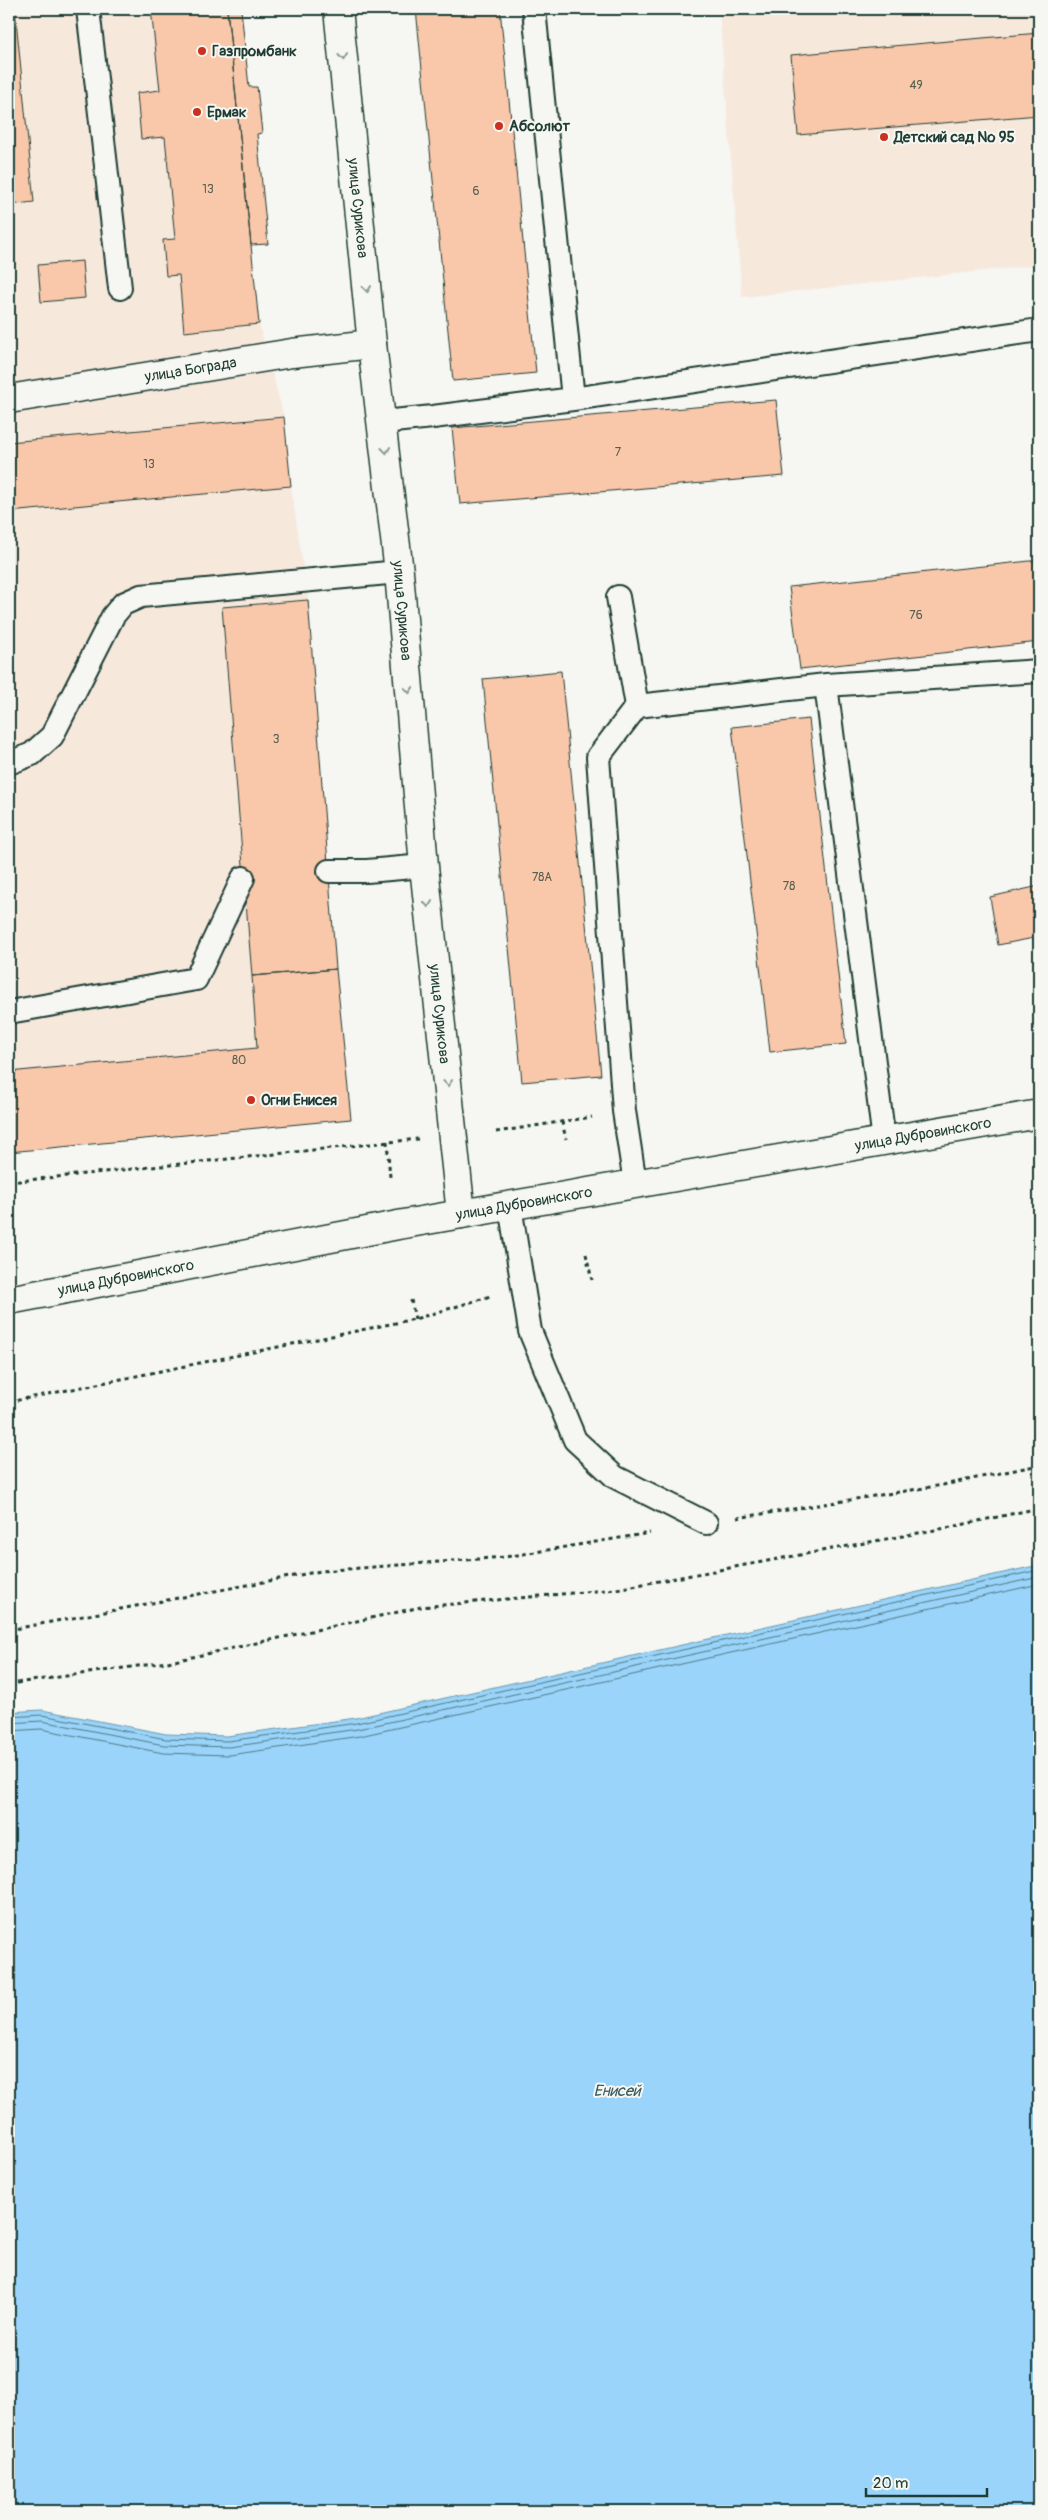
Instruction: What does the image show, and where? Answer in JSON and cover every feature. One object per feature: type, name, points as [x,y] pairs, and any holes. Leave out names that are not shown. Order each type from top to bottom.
[{"type":"main road","name":"улица Сурикова","points":[[338,9],[372,344],[399,572],[424,866],[461,1214]]},
{"type":"main road","name":"улица Бограда","points":[[9,399],[292,353],[372,344]]},
{"type":"main road","name":"улица Дубровинского","points":[[9,1300],[461,1214],[1039,1114]]},
{"type":"lane","points":[[88,9],[120,288]]},
{"type":"lane","points":[[534,9],[573,399]]},
{"type":"lane","points":[[382,422],[433,418],[573,399],[1039,330]]},
{"type":"lane","points":[[9,763],[32,754],[52,736],[113,616],[123,604],[141,596],[399,572]]},
{"type":"lane","points":[[618,597],[636,706],[598,757],[624,1111],[635,1183]]},
{"type":"lane","points":[[636,706],[826,685],[1039,671]]},
{"type":"lane","points":[[826,685],[884,1141]]},
{"type":"lane","points":[[329,871],[367,871],[424,866]]},
{"type":"lane","points":[[9,1012],[196,979],[243,878]]},
{"type":"lane","points":[[510,1206],[530,1331],[576,1440],[614,1477],[706,1523]]},
{"type":"path","points":[[496,1132],[624,1111]]},
{"type":"path","points":[[562,1122],[566,1140]]},
{"type":"path","points":[[9,1182],[423,1138]]},
{"type":"path","points":[[387,1141],[390,1177]]},
{"type":"path","points":[[586,1254],[592,1280]]},
{"type":"path","points":[[9,1402],[415,1319],[524,1286]]},
{"type":"path","points":[[411,1300],[415,1319]]},
{"type":"path","points":[[9,1630],[321,1571],[505,1557],[943,1485],[1039,1465]]},
{"type":"path","points":[[9,1684],[174,1660],[421,1607],[616,1589],[951,1527],[1039,1508]]},
{"type":"shaded area","points":[[9,9],[227,9],[259,324],[284,417],[291,486],[308,600],[336,969],[351,1119],[9,1152]]},
{"type":"shaded area","name":"Детский сад № 95","points":[[719,9],[1039,9],[1039,265],[742,297]]},
{"type":"water","name":"Енисей","points":[[1039,1565],[1039,2511],[9,2511],[9,1712],[42,1710],[166,1734],[227,1736],[356,1718]]},
{"type":"building","points":[[9,9],[15,9],[34,202],[9,205]]},
{"type":"building","points":[[151,9],[227,9],[259,324],[184,332],[179,275],[166,276],[163,240],[175,239],[165,137],[141,139],[137,93],[160,90]]},
{"type":"building","points":[[227,9],[241,9],[249,87],[257,87],[262,133],[257,134],[268,244],[251,245]]},
{"type":"building","points":[[416,9],[500,9],[536,373],[453,381]]},
{"type":"building","points":[[1039,33],[1039,115],[798,135],[791,55]]},
{"type":"building","points":[[82,261],[85,298],[41,302],[38,265]]},
{"type":"building","points":[[776,400],[784,476],[460,504],[452,428]]},
{"type":"building","points":[[284,417],[291,486],[9,512],[9,442]]},
{"type":"building","points":[[1039,560],[1039,642],[800,669],[789,587]]},
{"type":"building","points":[[308,600],[336,969],[252,976],[222,607]]},
{"type":"building","points":[[561,671],[601,1075],[522,1082],[483,679]]},
{"type":"building","points":[[809,719],[846,1044],[770,1052],[732,727]]},
{"type":"building","points":[[1039,886],[1039,937],[998,945],[990,897]]},
{"type":"building","points":[[9,918],[12,948],[9,948]]},
{"type":"building","points":[[336,969],[351,1119],[9,1152],[9,1072],[257,1048],[252,976]]},
{"type":"place","name":"Газпромбанк","points":[[202,51]]},
{"type":"place","name":"Ермак","points":[[197,112]]},
{"type":"place","name":"Абсолют","points":[[499,126]]},
{"type":"place","name":"Детский сад № 95","points":[[884,137]]},
{"type":"place","name":"Огни Енисея","points":[[251,1100]]}]
